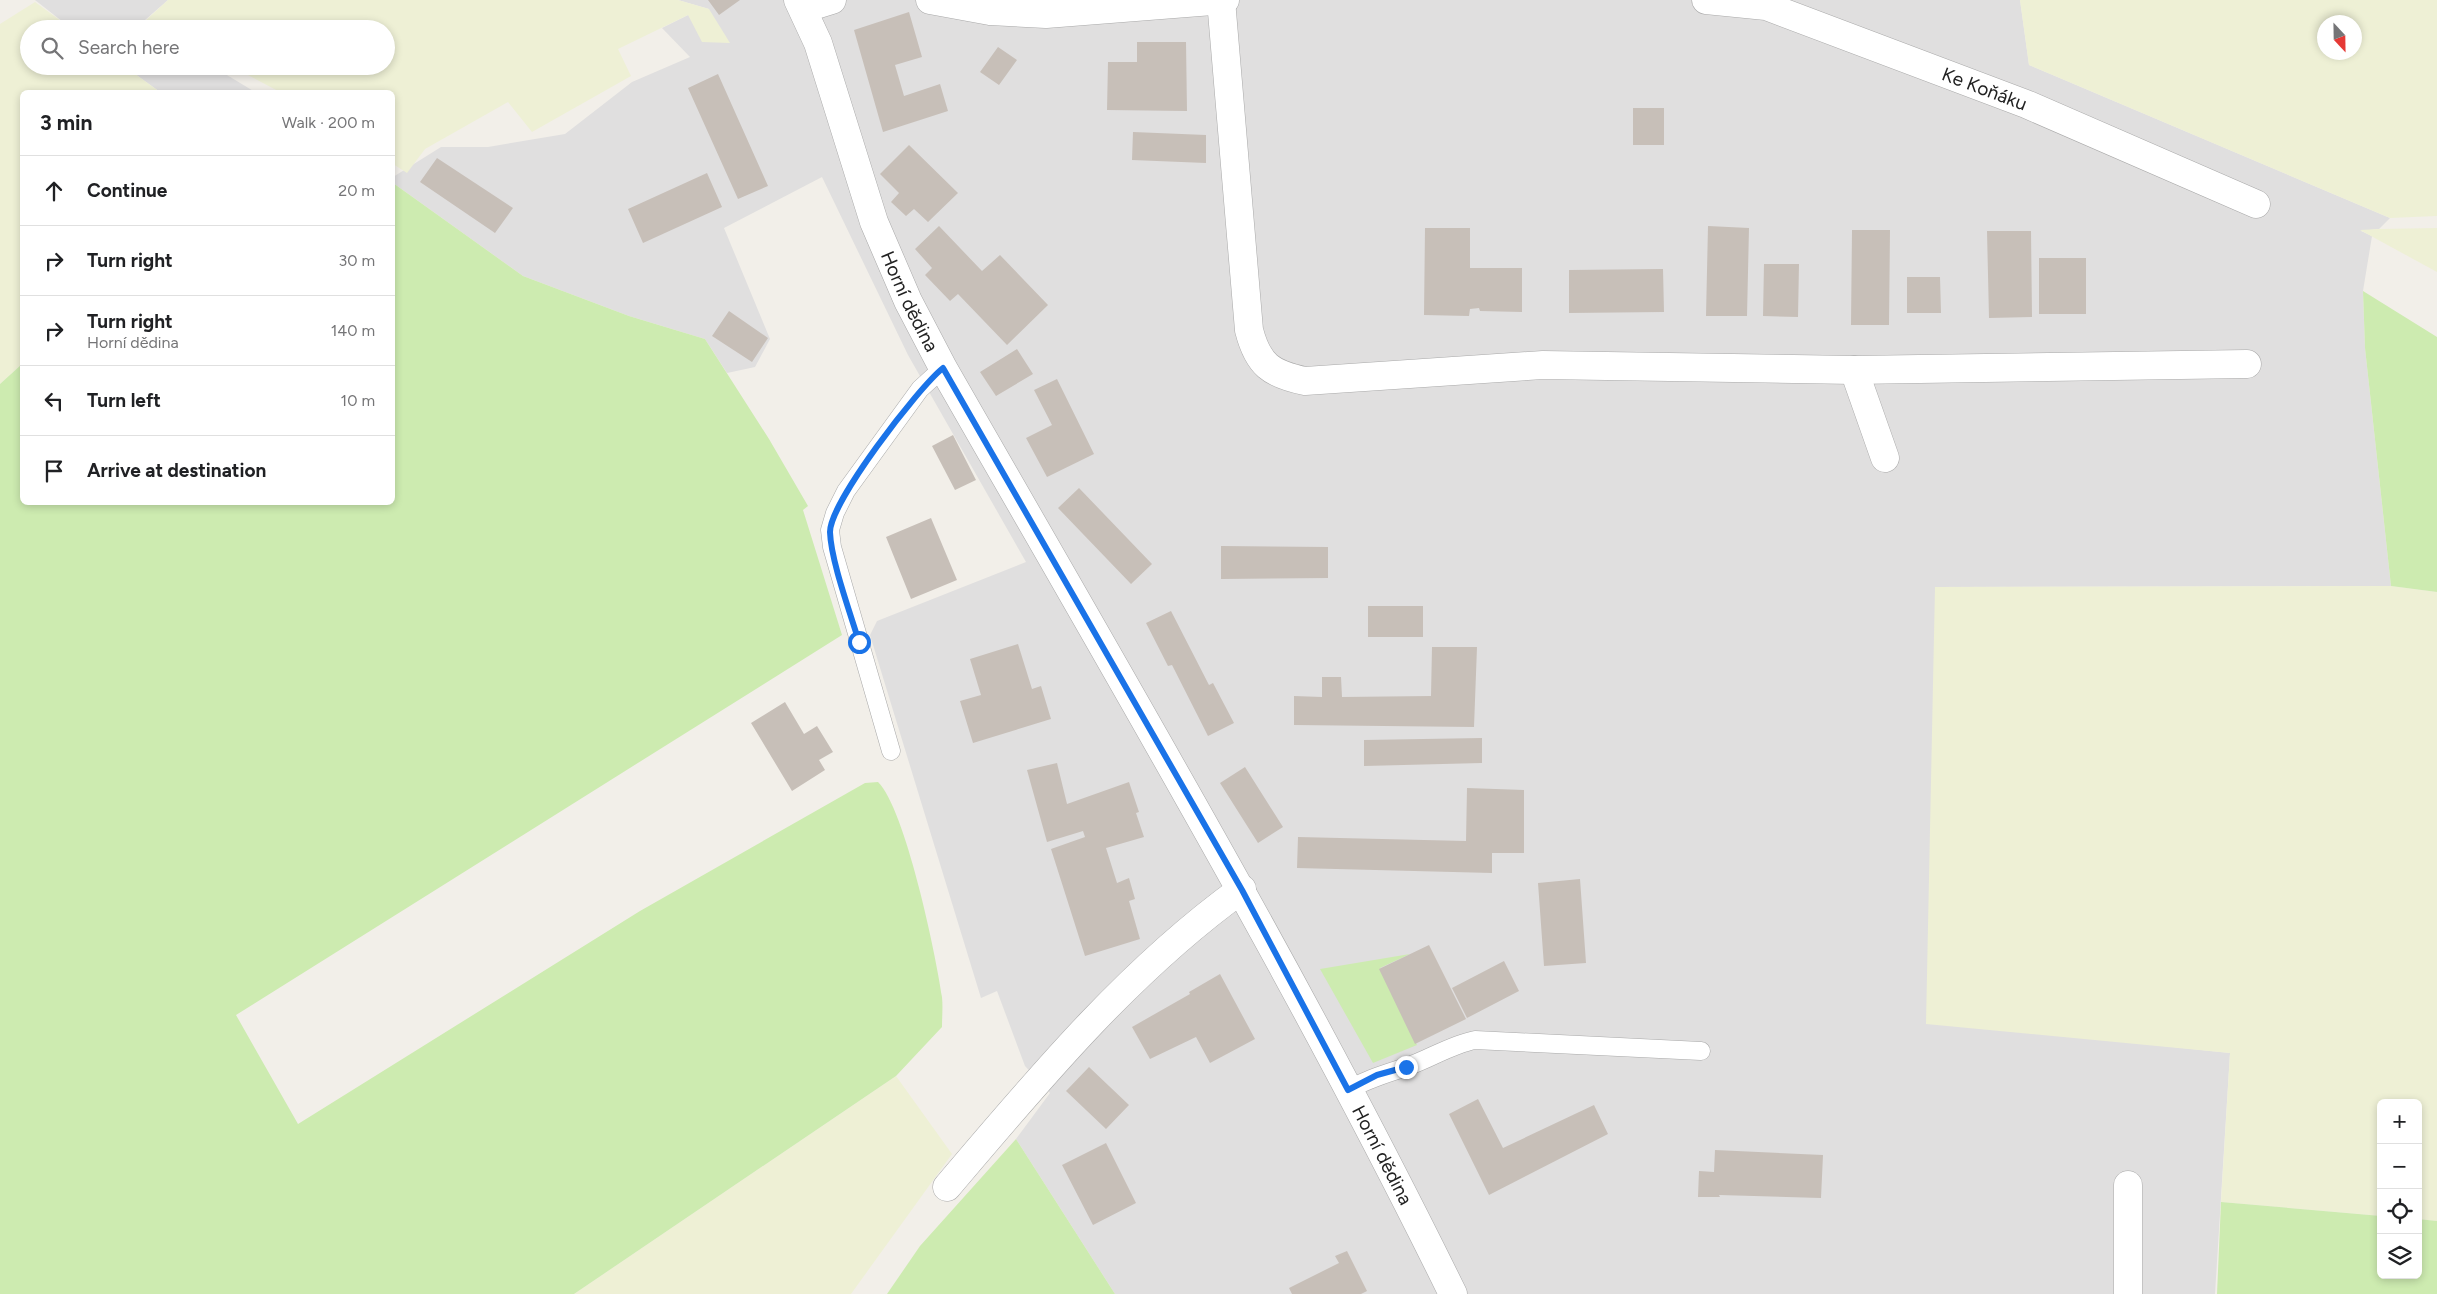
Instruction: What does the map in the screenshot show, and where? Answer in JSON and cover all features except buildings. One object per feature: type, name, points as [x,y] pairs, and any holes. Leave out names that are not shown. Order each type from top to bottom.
[{"type":"street","points":[[801,4],[832,0]]},
{"type":"street","points":[[930,0],[990,11],[1046,14],[1223,0],[1249,330],[1253,346],[1270,370],[1282,376],[1305,380],[1543,365],[1854,370],[2247,364]]},
{"type":"street","name":"Ke Koňáku","points":[[1706,0],[1766,3],[2026,104],[2256,204]]},
{"type":"street","name":"Horní dědina","points":[[801,4],[826,66],[874,222],[908,301],[943,368],[1242,890],[1404,1194],[1453,1294]]},
{"type":"street","points":[[1854,370],[1885,458]]},
{"type":"street","points":[[946,1188],[1015,1106],[1121,994],[1166,949],[1208,913],[1242,890]]},
{"type":"street","points":[[2128,1185],[2128,1294]]},
{"type":"lane","points":[[891,751],[832,547],[830,530],[835,513],[846,491],[920,389],[943,368]]},
{"type":"lane","points":[[1348,1090],[1377,1075],[1406,1067],[1460,1043],[1475,1040],[1701,1051]]},
{"type":"shaded area","points":[[35,0],[168,0],[145,20],[61,20]]},
{"type":"shaded area","points":[[678,0],[2020,0],[2029,65],[2390,218],[2379,229],[2361,231],[2372,236],[2363,291],[2365,348],[2391,586],[1935,587],[2030,1032],[2230,1053],[2215,1294],[1115,1294],[1016,1139],[1050,1093],[1025,1066],[997,991],[981,998],[870,635],[877,621],[1026,562],[908,355],[822,177],[724,228],[770,339],[755,367],[727,373],[705,339],[629,316],[523,276],[395,184],[395,176],[441,147],[488,147],[565,134],[632,82],[690,57],[662,28],[688,15],[709,9]]},
{"type":"shaded area","points":[[136,75],[227,75],[252,90],[157,90]]},
{"type":"green space","points":[[168,0],[678,0],[709,9],[730,43],[702,42],[688,15],[618,49],[631,76],[532,132],[508,102],[425,149],[407,173],[395,165],[395,90],[276,90],[248,75],[395,75],[395,20],[146,20]]},
{"type":"green space","points":[[2020,0],[2437,0],[2437,216],[2390,218],[2029,65]]},
{"type":"green space","points":[[35,2],[60,20],[20,20],[20,75],[136,75],[157,90],[20,90],[20,366],[0,384],[0,24]]},
{"type":"green space","points":[[395,184],[523,276],[629,316],[705,339],[769,439],[808,506],[803,510],[842,635],[236,1015],[298,1124],[640,911],[865,783],[878,782],[888,797],[909,850],[939,976],[942,1001],[942,1027],[896,1076],[574,1294],[0,1294],[0,384],[20,366],[20,505],[395,505]]},
{"type":"green space","points":[[2437,228],[2437,272],[2360,230],[2379,229]]},
{"type":"green space","points":[[2363,291],[2437,337],[2437,592],[2391,586],[2365,348]]},
{"type":"green space","points":[[2391,586],[2437,592],[2437,1221],[2422,1219],[2422,1099],[2377,1099],[2377,1216],[2221,1202],[2230,1053],[1926,1024],[1935,587]]},
{"type":"green space","points":[[1410,954],[1380,968],[1417,1045],[1373,1063],[1320,969]]},
{"type":"green space","points":[[896,1076],[952,1154],[851,1294],[574,1294]]},
{"type":"green space","points":[[1016,1139],[1115,1294],[887,1294],[920,1246]]},
{"type":"green space","points":[[2221,1202],[2377,1216],[2377,1279],[2422,1279],[2422,1219],[2437,1221],[2437,1294],[2217,1294]]},
{"type":"route","points":[[859,642],[832,547],[830,530],[835,513],[846,491],[920,389],[943,368],[1242,890],[1348,1090],[1364,1080],[1406,1067]]}]
